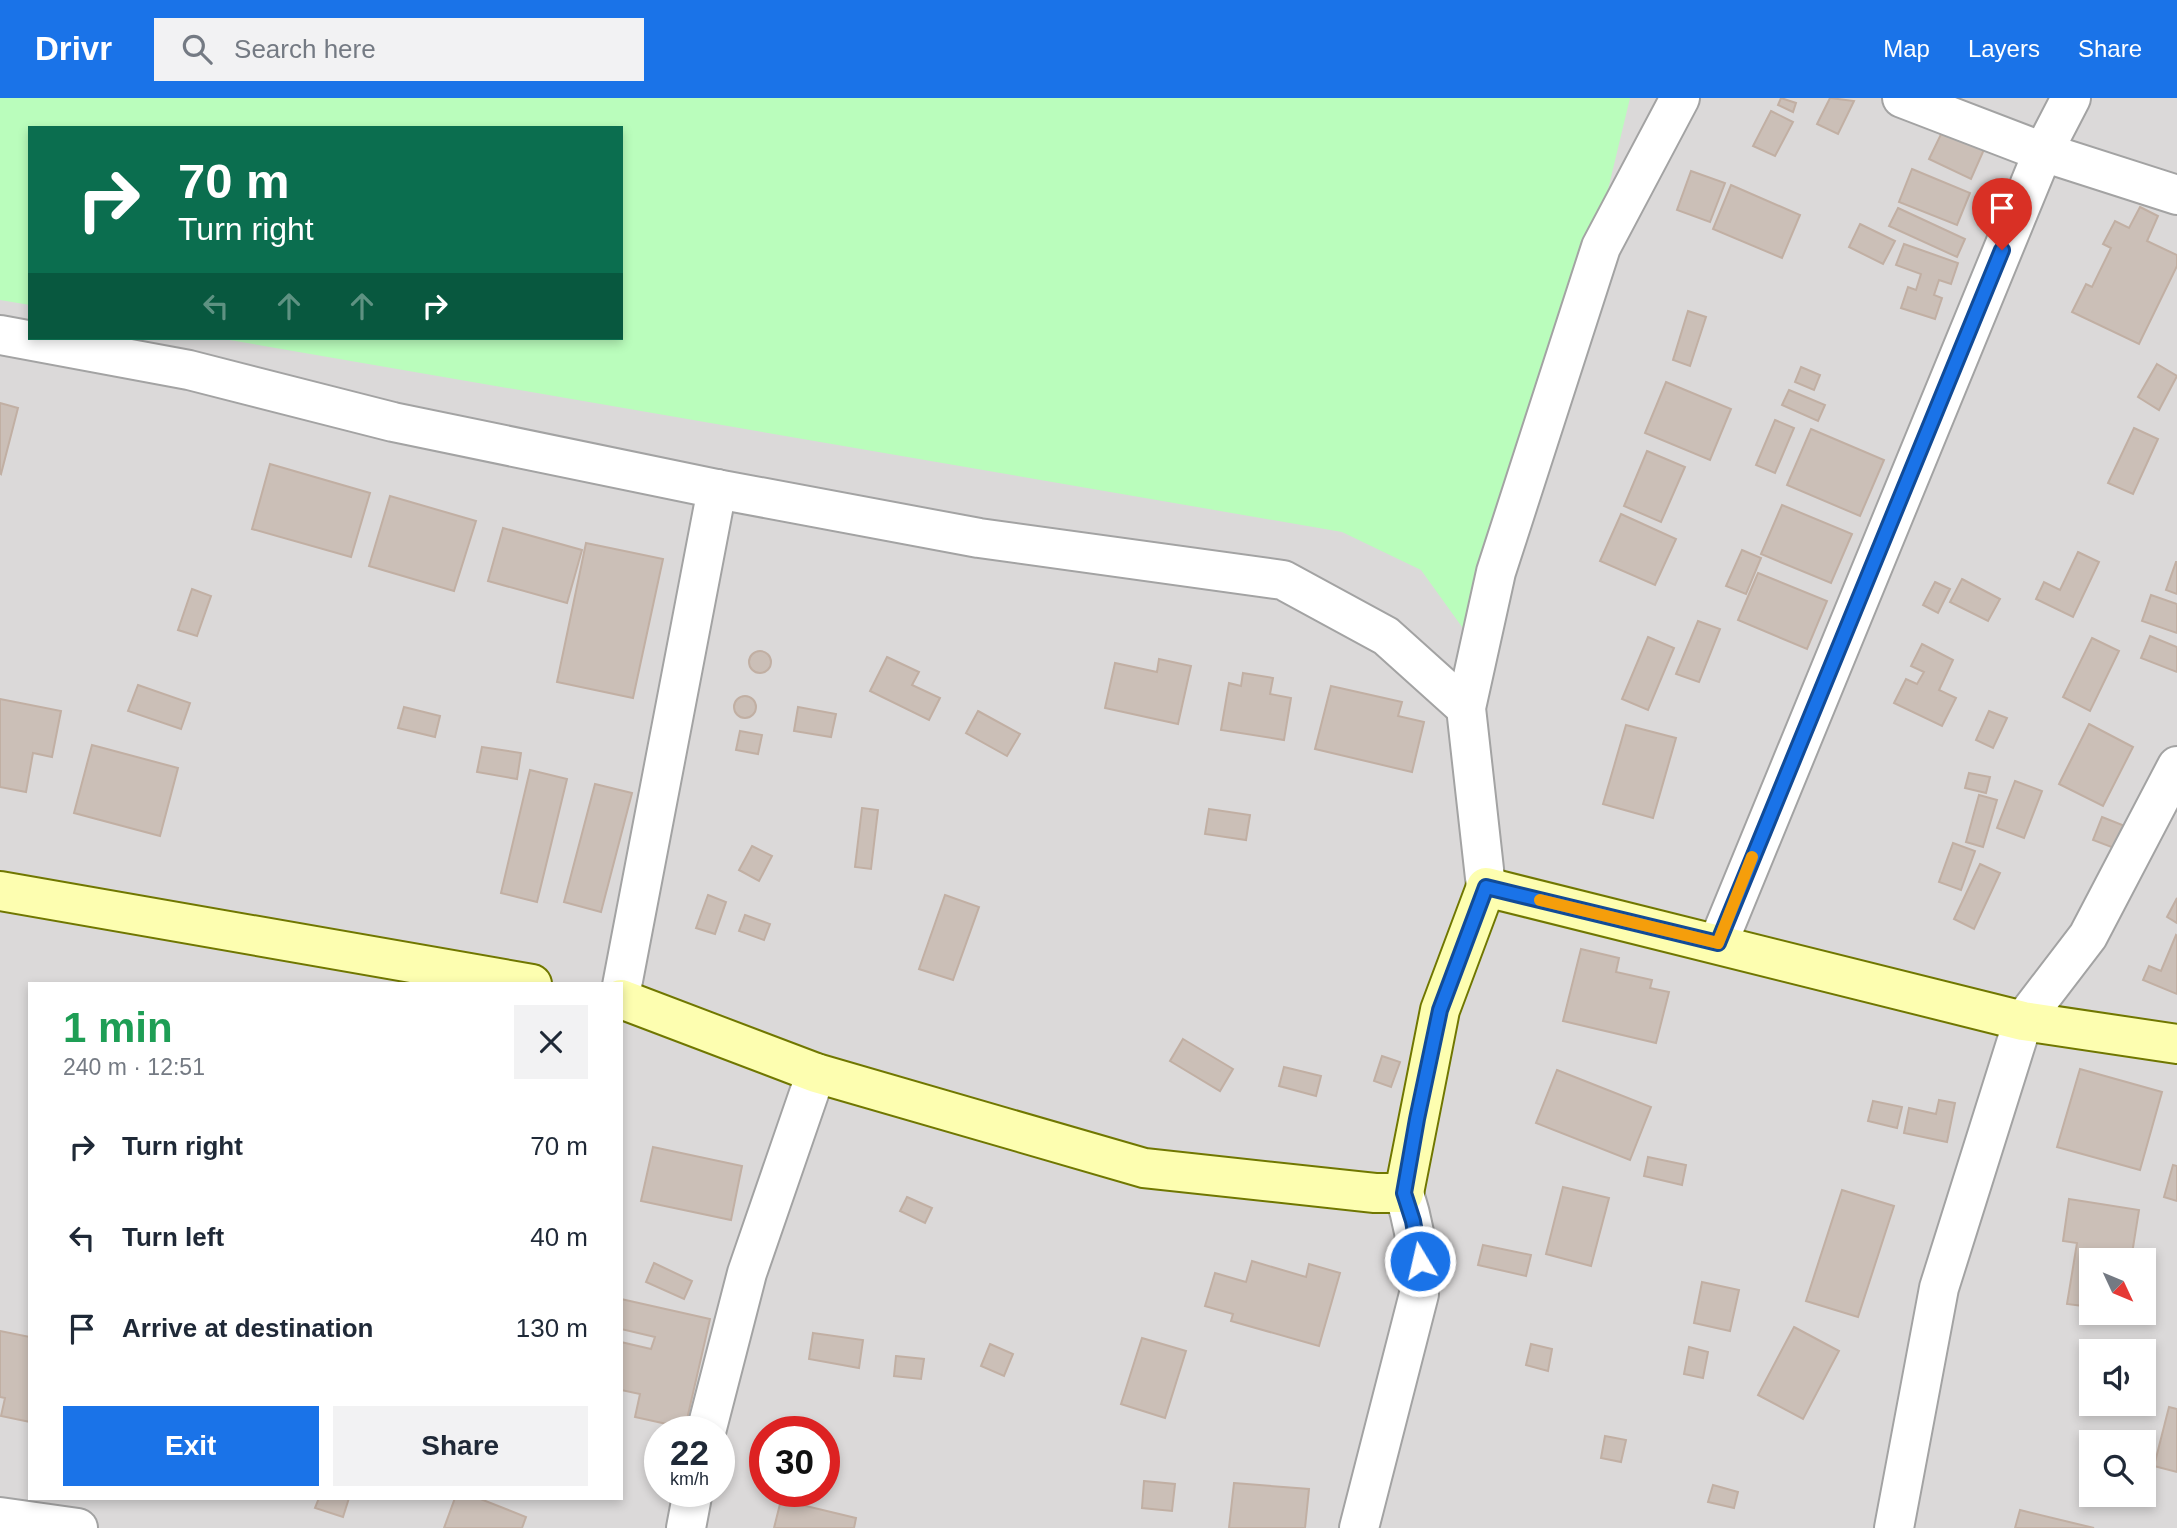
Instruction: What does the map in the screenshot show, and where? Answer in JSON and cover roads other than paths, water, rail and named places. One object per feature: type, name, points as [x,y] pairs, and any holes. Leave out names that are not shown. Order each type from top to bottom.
[{"type":"main road","points":[[623,1000],[816,1073],[1144,1168],[1375,1193],[1404,1193],[1440,1010],[1486,887],[2023,1021],[2177,1044]]},
{"type":"main road","points":[[0,891],[521,982]]},
{"type":"street","points":[[1486,887],[1466,708],[1496,572],[1601,247],[1680,98]]},
{"type":"street","points":[[1902,98],[2043,152],[2177,195]]},
{"type":"street","points":[[1718,943],[2043,152],[2071,98]]},
{"type":"street","points":[[0,335],[189,370],[393,422],[718,489],[979,538],[1283,580],[1386,636],[1466,708]]},
{"type":"street","points":[[623,982],[718,489]]},
{"type":"street","points":[[1894,1528],[1940,1288],[2023,1021],[2088,936],[2177,766]]},
{"type":"street","points":[[710,1416],[747,1273],[816,1073]]},
{"type":"street","points":[[1359,1528],[1419,1293],[1418,1248],[1404,1193]]},
{"type":"street","points":[[685,1528],[690,1507]]},
{"type":"street","points":[[0,1517],[78,1528]]}]
